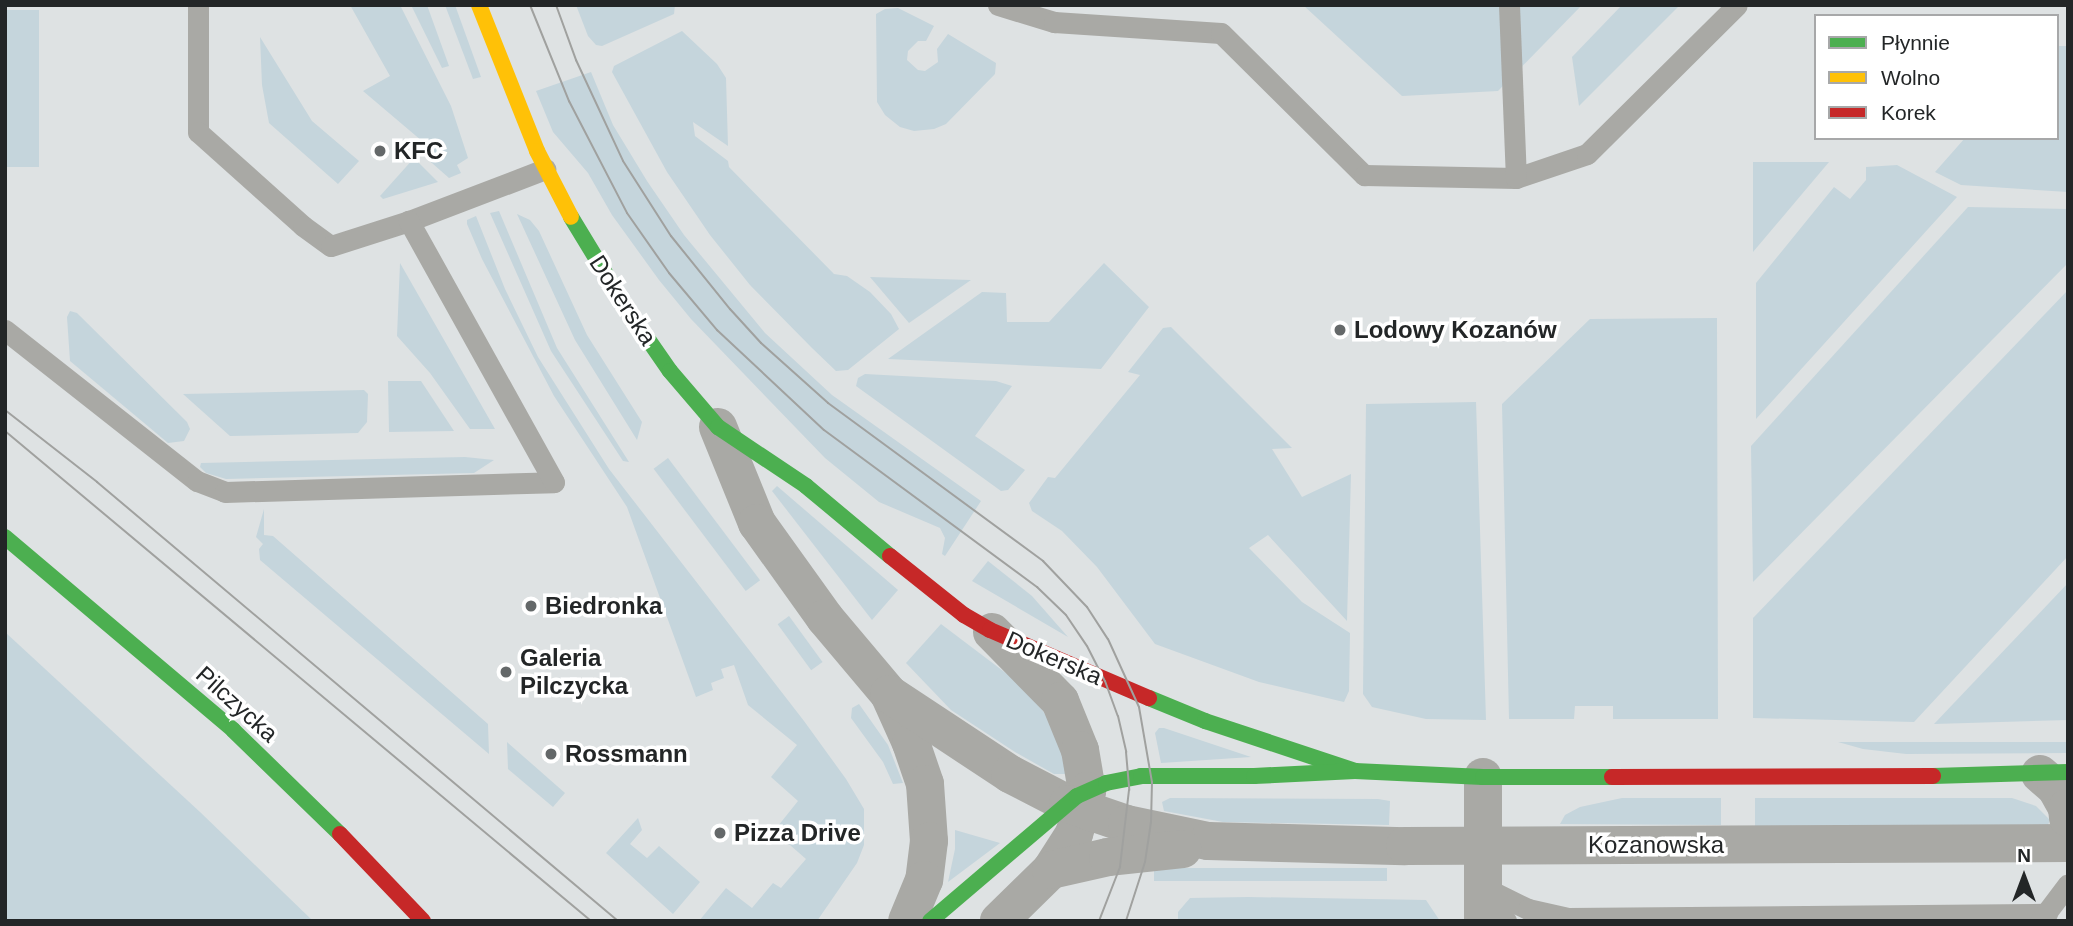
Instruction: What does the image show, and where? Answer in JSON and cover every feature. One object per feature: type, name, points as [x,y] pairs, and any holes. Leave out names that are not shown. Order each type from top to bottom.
[{"type":"street","points":[[479,5],[545,169]]},
{"type":"street","name":"Dokerska","points":[[545,169],[561,201],[634,320],[670,371],[718,427],[806,486],[916,577],[990,630],[1060,701],[1080,750],[1070,799],[889,694]]},
{"type":"street","name":"Dokerska","points":[[718,427],[758,523],[825,618],[889,694],[925,785],[928,860],[916,906],[907,921]]},
{"type":"street","name":"Pilczycka","points":[[5,537],[233,730],[294,786],[423,921]]},
{"type":"street","name":"Dokerska","points":[[990,630],[1205,721],[1355,771]]},
{"type":"street","points":[[930,921],[1070,799],[1141,776],[1254,776],[1355,771],[1483,777],[2054,773],[2056,788],[2067,808],[2068,818]]},
{"type":"street","points":[[1483,777],[1483,904]]},
{"type":"street","points":[[999,921],[1051,870],[1074,834],[1070,799]]},
{"type":"street","name":"Kozanowska","points":[[1070,799],[1159,832],[1208,841],[1245,844],[2068,843]]},
{"type":"street","name":"Kozanowska","points":[[1051,870],[1108,856],[1245,844]]},
{"type":"lane","points":[[198,5],[198,132],[303,226],[331,246],[409,221],[545,169]]},
{"type":"lane","points":[[998,5],[1054,22],[1221,33],[1364,175],[1516,178],[1587,154],[1737,5]]},
{"type":"lane","points":[[1509,5],[1516,178]]},
{"type":"lane","points":[[5,330],[177,467],[209,488],[225,492],[554,482],[409,221]]},
{"type":"lane","points":[[1483,904],[1528,909],[1568,918],[2043,917],[2068,884]]},
{"type":"lane","points":[[1483,904],[1506,921]]},
{"type":"shaded area","points":[[350,5],[400,5],[451,106],[468,158],[457,165],[461,173],[449,178],[416,149],[422,141],[363,91],[390,76]]},
{"type":"shaded area","points":[[411,5],[427,5],[449,66],[442,68]]},
{"type":"shaded area","points":[[445,5],[455,5],[481,77],[473,79]]},
{"type":"shaded area","points":[[576,5],[675,5],[674,14],[602,46],[596,45],[588,36]]},
{"type":"shaded area","points":[[1303,5],[1582,5],[1498,91],[1402,96]]},
{"type":"shaded area","points":[[1622,5],[1680,5],[1579,106],[1572,57]]},
{"type":"shaded area","points":[[898,8],[934,26],[926,41],[918,41],[908,51],[907,60],[918,70],[925,71],[938,62],[937,49],[948,34],[996,63],[995,74],[946,124],[934,129],[914,131],[900,127],[885,115],[877,102],[876,14],[885,9]]},
{"type":"shaded area","points":[[5,10],[39,10],[39,167],[5,167]]},
{"type":"shaded area","points":[[682,31],[717,64],[726,78],[728,146],[693,122],[695,136],[728,161],[729,167],[834,274],[847,276],[870,292],[891,314],[899,329],[848,370],[836,371],[812,348],[750,285],[710,235],[667,172],[612,72],[614,66]]},
{"type":"shaded area","points":[[260,37],[312,121],[359,161],[338,184],[269,123],[262,85]]},
{"type":"shaded area","points":[[2059,46],[2068,46],[2068,192],[1961,185],[1935,172],[1963,140],[2059,140]]},
{"type":"shaded area","points":[[591,72],[613,125],[647,181],[684,235],[765,333],[832,395],[981,501],[945,556],[942,554],[945,538],[940,528],[879,502],[825,458],[691,319],[659,280],[612,215],[588,173],[553,132],[536,91]]},
{"type":"shaded area","points":[[414,158],[438,182],[383,199],[380,196]]},
{"type":"shaded area","points":[[1753,162],[1829,162],[1753,252]]},
{"type":"shaded area","points":[[1897,165],[1957,197],[1756,419],[1756,283],[1834,187],[1850,199],[1866,180],[1866,167]]},
{"type":"shaded area","points":[[1968,207],[2068,209],[2068,263],[1753,582],[1751,446]]},
{"type":"shaded area","points":[[499,211],[557,348],[629,462],[623,461],[551,351],[490,213]]},
{"type":"shaded area","points":[[517,214],[530,220],[539,231],[587,335],[642,422],[637,440],[575,340]]},
{"type":"shaded area","points":[[476,216],[505,289],[538,357],[609,469],[804,721],[864,809],[864,845],[857,863],[817,921],[699,921],[726,888],[752,908],[773,883],[781,888],[806,859],[774,831],[798,801],[771,777],[797,745],[748,705],[734,665],[721,669],[724,678],[711,683],[713,690],[696,697],[627,507],[554,396],[482,259],[467,224],[467,220]]},
{"type":"shaded area","points":[[400,263],[495,429],[470,429],[430,373],[397,336]]},
{"type":"shaded area","points":[[1104,263],[1149,307],[1101,369],[888,359],[982,292],[1006,293],[1007,322],[1049,322]]},
{"type":"shaded area","points":[[870,277],[971,280],[909,323]]},
{"type":"shaded area","points":[[2068,290],[2068,556],[1914,722],[1753,718],[1753,618]]},
{"type":"shaded area","points":[[70,311],[77,313],[187,422],[190,429],[184,441],[168,443],[70,361],[67,317]]},
{"type":"shaded area","points":[[1717,318],[1718,719],[1613,719],[1613,706],[1575,706],[1574,719],[1509,719],[1502,404],[1590,319]]},
{"type":"shaded area","points":[[1171,327],[1292,448],[1272,449],[1302,497],[1351,474],[1347,621],[1268,535],[1249,548],[1302,602],[1350,633],[1349,691],[1344,702],[1259,682],[1155,644],[1097,567],[1062,531],[1032,511],[1029,503],[1048,477],[1055,478],[1140,375],[1128,372],[1163,328]]},
{"type":"shaded area","points":[[865,374],[996,381],[1012,386],[975,436],[1025,470],[1008,490],[1001,491],[856,386],[858,378]]},
{"type":"shaded area","points":[[388,381],[421,381],[454,431],[389,432]]},
{"type":"shaded area","points":[[364,390],[368,394],[367,422],[358,433],[230,436],[183,394]]},
{"type":"shaded area","points":[[1476,402],[1486,720],[1426,719],[1372,707],[1363,694],[1366,404]]},
{"type":"shaded area","points":[[465,457],[494,460],[474,473],[226,479],[206,473],[200,467],[201,463]]},
{"type":"shaded area","points":[[668,458],[760,580],[746,591],[654,469]]},
{"type":"shaded area","points":[[777,486],[898,590],[872,620],[772,491]]},
{"type":"shaded area","points":[[264,509],[264,535],[273,536],[488,724],[489,754],[260,560],[259,549],[263,544],[256,537]]},
{"type":"shaded area","points":[[988,561],[1032,596],[1068,637],[972,581]]},
{"type":"shaded area","points":[[2068,583],[2068,720],[1934,724]]},
{"type":"shaded area","points":[[789,616],[823,662],[811,670],[778,624]]},
{"type":"shaded area","points":[[941,624],[1019,683],[1043,711],[1054,727],[1067,774],[1054,774],[951,710],[906,663]]},
{"type":"shaded area","points":[[5,632],[200,812],[313,921],[5,921]]},
{"type":"shaded area","points":[[859,704],[888,745],[903,783],[893,784],[883,762],[851,718],[852,708]]},
{"type":"shaded area","points":[[1159,728],[1251,757],[1161,763],[1155,733]]},
{"type":"shaded area","points":[[507,742],[565,793],[553,807],[508,769]]},
{"type":"shaded area","points":[[1838,742],[2068,742],[2068,753],[1906,754],[1863,749]]},
{"type":"shaded area","points":[[1170,798],[1378,799],[1390,801],[1389,825],[1223,822],[1164,811],[1162,802]]},
{"type":"shaded area","points":[[1622,798],[1721,798],[1721,825],[1560,824],[1565,815],[1580,807]]},
{"type":"shaded area","points":[[1755,798],[2012,798],[2036,806],[2050,820],[2048,825],[1755,826]]},
{"type":"shaded area","points":[[638,818],[642,830],[630,844],[647,858],[659,846],[700,882],[673,914],[606,853]]},
{"type":"shaded area","points":[[955,830],[1000,843],[948,882],[955,849]]},
{"type":"shaded area","points":[[1154,868],[1387,868],[1387,881],[1154,881]]},
{"type":"shaded area","points":[[1190,898],[1426,900],[1440,921],[1178,921],[1178,912]]},
{"type":"tram line","points":[[530,5],[569,101],[627,213],[669,273],[717,330],[824,430],[1037,587],[1066,615],[1087,646],[1105,681],[1118,716],[1126,752],[1129,790],[1120,867],[1099,921]]},
{"type":"tram line","points":[[556,5],[576,60],[623,161],[671,236],[730,309],[761,343],[828,403],[1043,561],[1087,607],[1108,639],[1139,707],[1152,782],[1151,822],[1145,862],[1126,921]]},
{"type":"tram line","points":[[5,410],[97,482],[618,921]]},
{"type":"tram line","points":[[5,431],[591,921]]},
{"type":"traffic: fast","points":[[571,217],[627,309],[670,371],[718,427],[806,486],[890,556]]},
{"type":"traffic: fast","points":[[5,537],[233,730],[340,834]]},
{"type":"traffic: fast","points":[[1149,698],[1205,721],[1355,771]]},
{"type":"traffic: fast","points":[[930,921],[1077,796],[1106,783],[1141,776],[1254,776],[1355,771],[1483,777],[1612,777]]},
{"type":"traffic: fast","points":[[1933,776],[2068,772]]},
{"type":"traffic: slow","points":[[479,5],[537,151],[571,217]]},
{"type":"traffic: jam","points":[[890,556],[964,615],[990,630],[1149,698]]},
{"type":"traffic: jam","points":[[1612,777],[1933,776]]},
{"type":"traffic: jam","points":[[340,834],[423,921]]},
{"type":"place","name":"KFC","points":[[380,151]]},
{"type":"place","name":"Lodowy Kozanów","points":[[1340,330]]},
{"type":"place","name":"Biedronka","points":[[531,606]]},
{"type":"place","name":"Galeria Pilczycka","points":[[506,672]]},
{"type":"place","name":"Rossmann","points":[[551,754]]},
{"type":"place","name":"Pizza Drive","points":[[720,833]]}]
